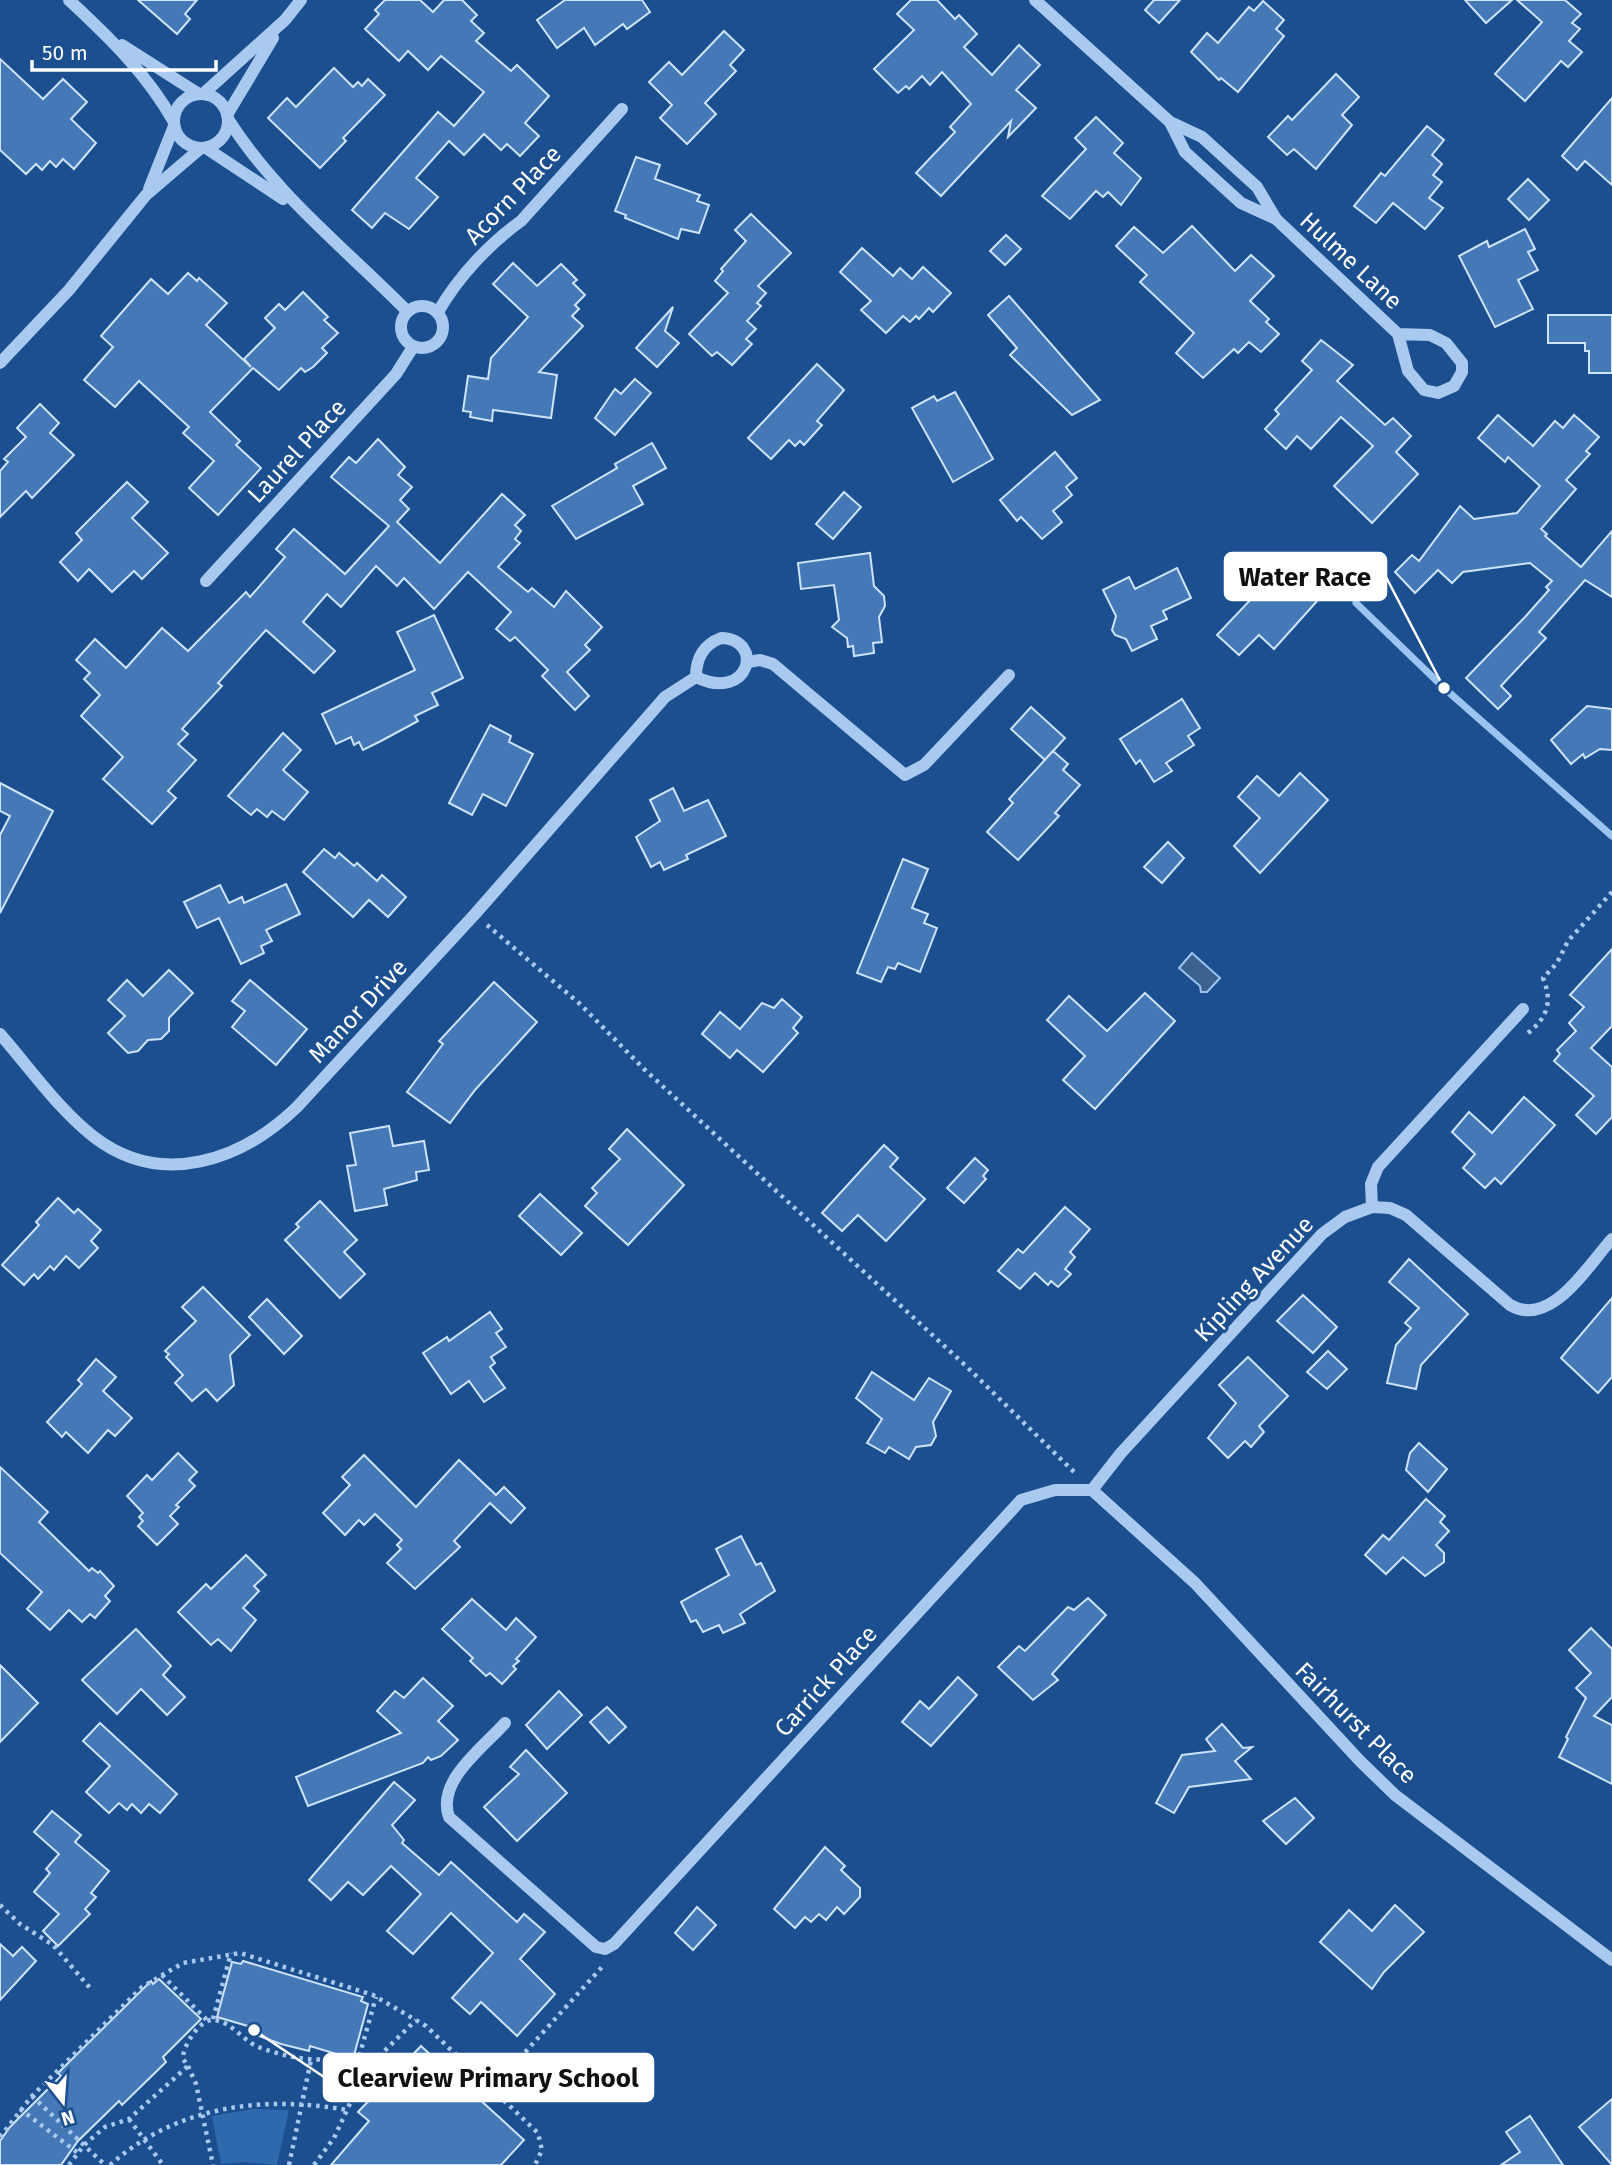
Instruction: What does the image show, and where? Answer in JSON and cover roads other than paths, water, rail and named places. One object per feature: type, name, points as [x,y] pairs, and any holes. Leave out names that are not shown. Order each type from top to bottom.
[{"type":"street","points":[[69,0],[105,33],[148,81],[186,143],[203,148],[242,169],[301,212]]},
{"type":"street","points":[[0,363],[69,289],[146,195],[203,148],[223,136],[228,117],[285,20],[301,0]]},
{"type":"street","name":"Hulme Lane","points":[[1035,0],[1170,122],[1202,137],[1257,187],[1276,219],[1398,334],[1408,371],[1424,390],[1438,393],[1447,391],[1459,380],[1462,363],[1439,338],[1398,334]]},
{"type":"street","points":[[146,195],[181,103],[201,94],[285,20]]},
{"type":"street","points":[[105,33],[201,94],[218,100],[255,160],[301,212],[407,311]]},
{"type":"street","name":"Acorn Place","points":[[438,312],[466,274],[503,234],[521,221],[622,109]]},
{"type":"street","name":"Hulme Lane","points":[[1170,122],[1185,152],[1241,204],[1276,219]]},
{"type":"street","points":[[425,305],[438,312],[444,329],[439,341],[429,347],[413,347],[405,340],[401,327],[407,311],[425,305]]},
{"type":"street","name":"Laurel Place","points":[[206,581],[396,374],[413,347]]},
{"type":"street","points":[[721,638],[738,643],[748,662],[745,673],[731,683],[707,682],[696,677],[701,653],[712,642],[721,638]]},
{"type":"street","points":[[748,662],[760,660],[773,664],[905,775],[924,765],[1009,675]]},
{"type":"street","name":"Manor Drive","points":[[0,1034],[95,1138],[124,1153],[153,1161],[211,1160],[248,1146],[282,1122],[475,914],[665,697],[696,677]]},
{"type":"street","points":[[1523,1009],[1378,1167],[1371,1184],[1372,1207],[1390,1208],[1406,1214],[1519,1310],[1543,1309],[1555,1302],[1612,1239]]},
{"type":"street","name":"Kipling Avenue","points":[[1092,1490],[1121,1453],[1322,1234],[1345,1217],[1372,1207]]},
{"type":"street","name":"Carrick Place","points":[[505,1723],[449,1785],[444,1803],[449,1817],[596,1947],[610,1947],[1021,1500],[1055,1490],[1092,1490]]},
{"type":"street","name":"Fairhurst Place","points":[[1092,1490],[1195,1583],[1360,1762],[1395,1795],[1612,1960]]},
{"type":"waterway","points":[[1356,603],[1444,688],[1612,836]]},
{"type":"place","name":"Water Race","points":[[1444,688]]},
{"type":"place","name":"Clearview Primary School","points":[[254,2030]]}]
